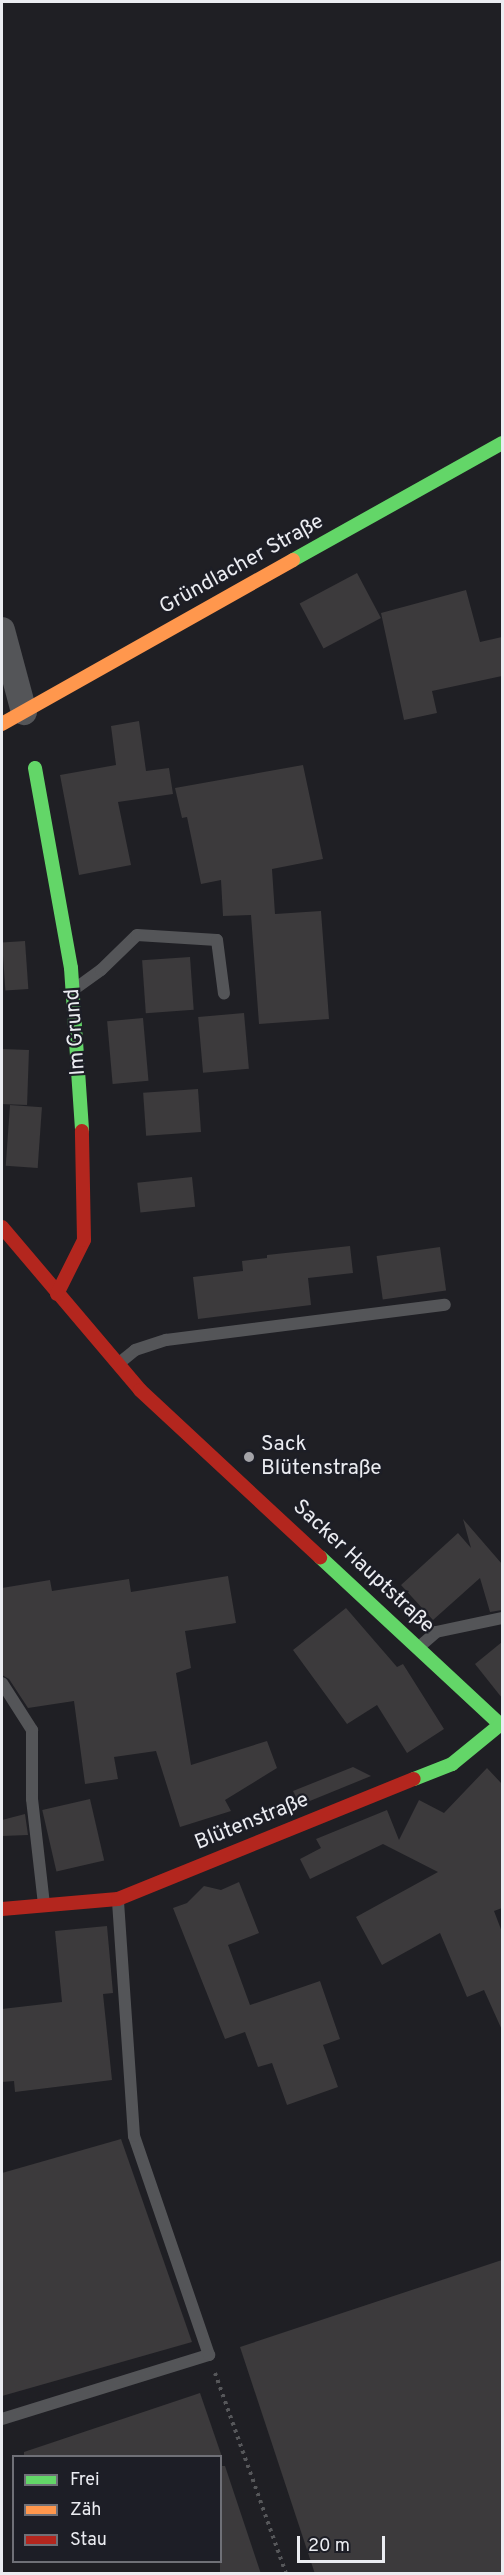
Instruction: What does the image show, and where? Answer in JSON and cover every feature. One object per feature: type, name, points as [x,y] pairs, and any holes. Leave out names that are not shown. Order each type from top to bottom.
[{"type":"street","name":"Gründlacher Straße","points":[[2,724],[502,443]]},
{"type":"street","points":[[2,630],[24,712]]},
{"type":"street","name":"Im Grund","points":[[34,768],[73,990],[84,1240],[57,1294]]},
{"type":"street","name":"Sacker Hauptstraße","points":[[2,1227],[117,1365],[233,1478],[502,1725]]},
{"type":"street","name":"Blütenstraße","points":[[2,1909],[118,1899],[452,1764],[502,1725]]},
{"type":"lane","points":[[73,990],[102,970],[137,934],[218,940],[224,994]]},
{"type":"lane","points":[[117,1365],[135,1350],[166,1340],[445,1305]]},
{"type":"lane","points":[[419,1647],[436,1632],[502,1618]]},
{"type":"lane","points":[[2,1683],[32,1730],[32,1799],[44,1905]]},
{"type":"lane","points":[[2,2419],[209,2355],[134,2136],[118,1899]]},
{"type":"path","points":[[209,2355],[286,2574]]},
{"type":"building","points":[[357,573],[381,618],[324,649],[300,604]]},
{"type":"building","points":[[466,590],[480,642],[502,637],[502,676],[432,691],[437,713],[404,720],[381,613]]},
{"type":"building","points":[[139,721],[146,771],[169,768],[173,794],[118,802],[131,865],[79,875],[60,775],[116,765],[111,726]]},
{"type":"building","points":[[303,765],[323,859],[272,869],[275,914],[321,911],[329,1019],[259,1024],[251,915],[223,916],[221,880],[201,884],[187,817],[182,818],[175,788]]},
{"type":"building","points":[[25,941],[28,989],[5,990],[2,943]]},
{"type":"building","points":[[190,957],[194,1010],[146,1013],[142,960]]},
{"type":"building","points":[[244,1013],[249,1069],[203,1073],[198,1017]]},
{"type":"building","points":[[143,1018],[148,1081],[113,1084],[107,1021]]},
{"type":"building","points":[[2,1049],[29,1050],[27,1105],[2,1104]]},
{"type":"building","points":[[198,1089],[201,1132],[146,1136],[143,1093]]},
{"type":"building","points":[[10,1105],[42,1107],[38,1168],[6,1166]]},
{"type":"building","points":[[192,1177],[195,1207],[140,1213],[137,1183]]},
{"type":"building","points":[[350,1246],[353,1273],[308,1278],[311,1305],[198,1319],[193,1277],[243,1271],[242,1261],[267,1258],[267,1255]]},
{"type":"building","points":[[440,1247],[446,1291],[383,1299],[377,1256]]},
{"type":"building","points":[[463,1519],[502,1564],[502,1610],[490,1612],[480,1578],[433,1620],[401,1585],[458,1533],[471,1548]]},
{"type":"building","points":[[228,1576],[236,1623],[185,1631],[191,1668],[176,1673],[191,1765],[267,1741],[277,1768],[225,1800],[231,1811],[180,1827],[156,1751],[114,1757],[118,1779],[85,1784],[74,1701],[28,1708],[9,1679],[2,1675],[2,1588],[50,1580],[52,1591],[129,1579],[131,1592]]},
{"type":"building","points":[[346,1608],[397,1667],[403,1664],[444,1729],[407,1753],[377,1705],[347,1724],[293,1650]]},
{"type":"building","points":[[502,1642],[502,1698],[475,1664]]},
{"type":"building","points":[[353,1767],[371,1776],[300,1805],[293,1791]]},
{"type":"building","points":[[487,1768],[502,1784],[502,1908],[494,1911],[502,1932],[502,2030],[484,1990],[467,1997],[440,1933],[382,1965],[356,1917],[438,1872],[383,1844],[310,1879],[300,1859],[321,1848],[316,1839],[387,1810],[399,1840],[419,1800],[444,1813]]},
{"type":"building","points":[[90,1799],[104,1860],[56,1871],[42,1810]]},
{"type":"building","points":[[25,1814],[28,1835],[2,1836],[2,1820]]},
{"type":"building","points":[[239,1882],[259,1933],[228,1945],[250,2005],[320,1981],[340,2039],[323,2045],[338,2087],[287,2105],[272,2063],[258,2067],[245,2032],[225,2039],[173,1908],[187,1903],[204,1886],[221,1890]]},
{"type":"building","points":[[107,1926],[113,1993],[103,1994],[112,2080],[15,2092],[14,2081],[2,2082],[2,2009],[62,2002],[55,1931]]},
{"type":"building","points":[[121,2139],[192,2342],[2,2396],[2,2173]]},
{"type":"building","points":[[502,2260],[502,2574],[315,2574],[240,2347]]},
{"type":"building","points":[[200,2393],[221,2455],[24,2455],[24,2452]]},
{"type":"building","points":[[222,2466],[225,2466],[261,2574],[220,2574]]},
{"type":"traffic: fast","points":[[293,560],[502,443]]},
{"type":"traffic: fast","points":[[35,768],[71,968],[82,1131]]},
{"type":"traffic: fast","points":[[320,1557],[502,1726]]},
{"type":"traffic: fast","points":[[414,1779],[452,1764],[501,1724]]},
{"type":"traffic: slow","points":[[2,724],[293,560]]},
{"type":"traffic: jam","points":[[57,1294],[84,1240],[82,1131]]},
{"type":"traffic: jam","points":[[2,1227],[140,1390],[320,1557]]},
{"type":"traffic: jam","points":[[2,1909],[118,1899],[414,1779]]},
{"type":"place","name":"Sack Blütenstraße","points":[[249,1457]]}]
